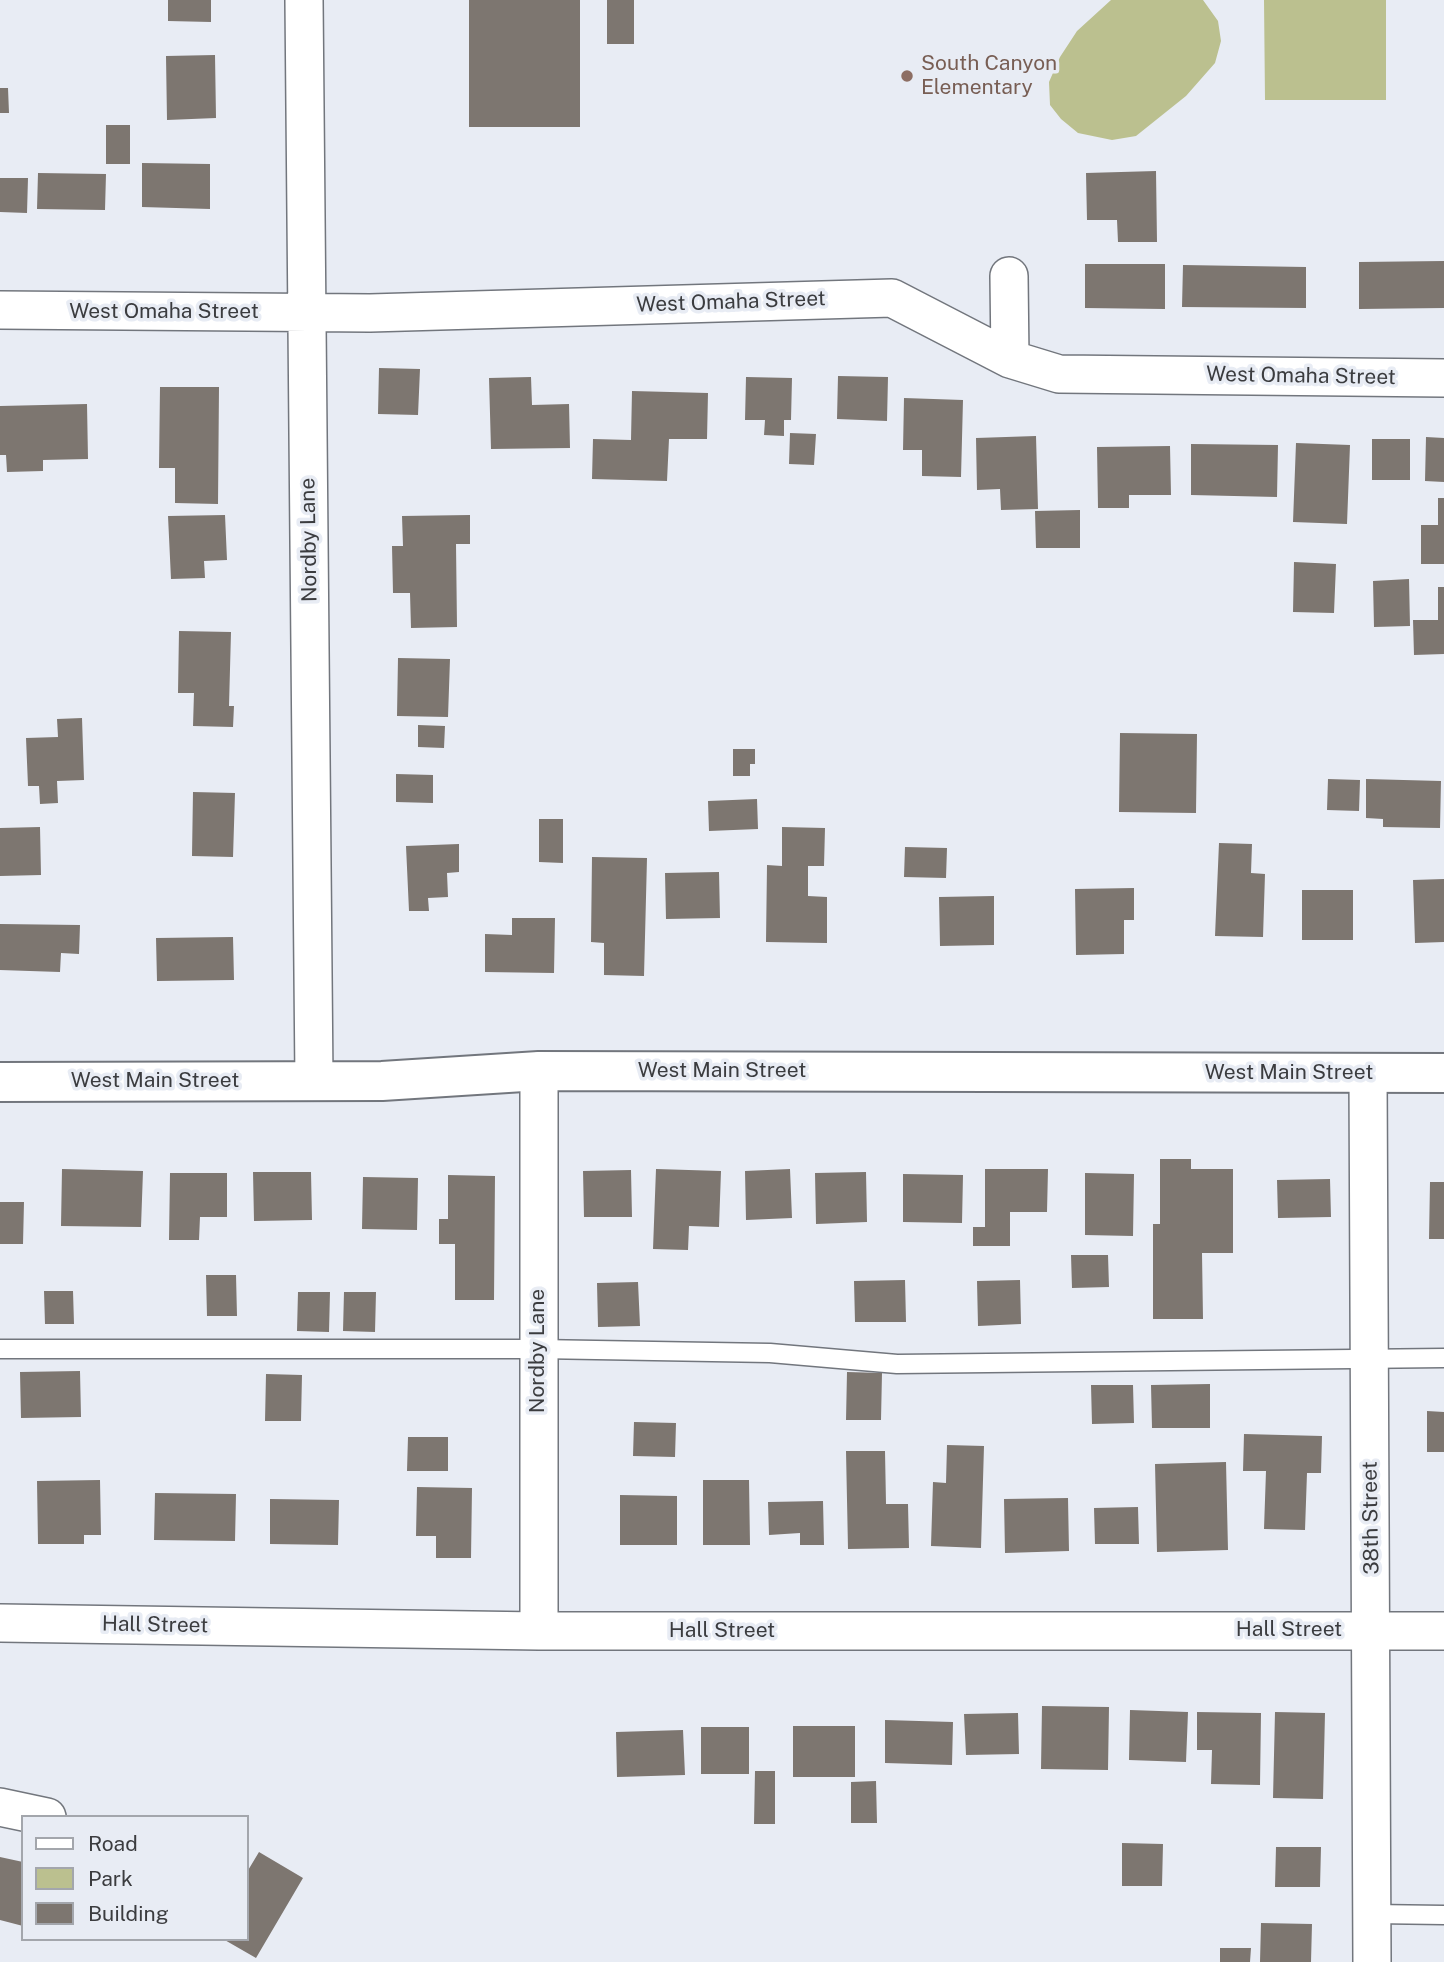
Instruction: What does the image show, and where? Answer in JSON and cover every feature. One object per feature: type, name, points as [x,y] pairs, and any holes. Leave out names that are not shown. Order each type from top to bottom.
[{"type":"street","name":"Nordby Lane","points":[[304,0],[314,1080]]},
{"type":"street","points":[[1009,276],[1010,359]]},
{"type":"street","name":"West Omaha Street","points":[[0,310],[306,312],[892,298],[1010,359],[1059,374],[1444,378]]},
{"type":"street","name":"Nordby Lane","points":[[539,1071],[539,1631]]},
{"type":"street","name":"West Main Street","points":[[0,1082],[382,1081],[539,1071],[1444,1073]]},
{"type":"street","name":"38th Street","points":[[1368,1074],[1373,1630],[1372,1962]]},
{"type":"street","name":"Hall Street","points":[[0,1623],[539,1631],[1444,1631]]},
{"type":"street","points":[[0,1807],[38,1815]]},
{"type":"lane","points":[[0,1349],[538,1349],[770,1353],[897,1364],[1444,1358]]},
{"type":"lane","points":[[1373,1914],[1444,1914]]},
{"type":"green space","points":[[1111,0],[1203,0],[1218,21],[1221,41],[1215,63],[1186,96],[1136,136],[1112,140],[1078,133],[1061,119],[1050,105],[1049,82],[1060,57],[1077,31]]},
{"type":"green space","points":[[1264,0],[1386,0],[1386,100],[1265,100]]},
{"type":"building","points":[[168,0],[211,0],[211,22],[168,21]]},
{"type":"building","points":[[469,0],[580,0],[580,127],[469,127]]},
{"type":"building","points":[[607,0],[634,0],[634,44],[607,44]]},
{"type":"building","points":[[215,55],[216,118],[167,120],[166,56]]},
{"type":"building","points":[[0,88],[8,88],[9,113],[0,113]]},
{"type":"building","points":[[106,125],[130,125],[130,164],[106,164]]},
{"type":"building","points":[[142,163],[210,164],[210,209],[142,207]]},
{"type":"building","points":[[1156,171],[1157,242],[1118,242],[1117,220],[1087,220],[1086,173]]},
{"type":"building","points":[[38,173],[106,174],[105,210],[37,209]]},
{"type":"building","points":[[0,178],[28,178],[27,213],[0,212]]},
{"type":"building","points":[[1444,261],[1444,308],[1359,309],[1359,262]]},
{"type":"building","points":[[1085,264],[1165,264],[1165,309],[1085,308]]},
{"type":"building","points":[[1183,265],[1306,267],[1306,308],[1182,307]]},
{"type":"building","points":[[379,368],[420,369],[418,415],[378,414]]},
{"type":"building","points":[[838,376],[888,377],[887,421],[837,419]]},
{"type":"building","points":[[531,377],[532,405],[569,404],[570,448],[491,449],[489,378]]},
{"type":"building","points":[[746,377],[792,378],[791,420],[784,420],[784,436],[764,435],[765,420],[745,420]]},
{"type":"building","points":[[160,387],[219,387],[218,504],[175,503],[175,468],[159,468]]},
{"type":"building","points":[[632,391],[708,393],[707,439],[669,439],[667,481],[592,479],[593,439],[631,440]]},
{"type":"building","points":[[904,398],[963,400],[961,477],[922,476],[922,450],[903,450]]},
{"type":"building","points":[[87,404],[88,459],[43,460],[43,471],[7,472],[6,455],[0,455],[0,406]]},
{"type":"building","points":[[790,433],[816,434],[814,465],[789,464]]},
{"type":"building","points":[[1036,436],[1038,509],[1001,510],[1000,489],[977,490],[976,438]]},
{"type":"building","points":[[1426,437],[1444,438],[1444,482],[1425,481]]},
{"type":"building","points":[[1372,439],[1410,439],[1410,480],[1372,480]]},
{"type":"building","points":[[1296,443],[1350,445],[1347,524],[1293,522]]},
{"type":"building","points":[[1191,444],[1278,445],[1277,497],[1191,495]]},
{"type":"building","points":[[1170,446],[1171,495],[1129,495],[1129,508],[1098,508],[1097,447]]},
{"type":"building","points":[[1438,498],[1444,498],[1444,564],[1421,564],[1421,525],[1438,525]]},
{"type":"building","points":[[1080,510],[1080,548],[1036,548],[1035,511]]},
{"type":"building","points":[[225,515],[227,560],[204,561],[205,578],[171,579],[168,516]]},
{"type":"building","points":[[470,515],[470,544],[456,544],[457,627],[411,628],[410,593],[393,593],[392,546],[403,546],[402,516]]},
{"type":"building","points":[[1294,562],[1336,564],[1334,613],[1293,612]]},
{"type":"building","points":[[1409,579],[1410,626],[1374,627],[1373,581]]},
{"type":"building","points":[[1438,587],[1444,587],[1444,654],[1414,655],[1413,620],[1438,620]]},
{"type":"building","points":[[179,631],[231,632],[229,706],[234,706],[233,727],[193,726],[194,693],[178,693]]},
{"type":"building","points":[[398,658],[450,659],[448,717],[397,716]]},
{"type":"building","points":[[82,718],[84,780],[57,781],[58,803],[40,804],[39,786],[28,786],[26,738],[58,737],[57,719]]},
{"type":"building","points":[[418,725],[445,726],[444,748],[418,747]]},
{"type":"building","points":[[1120,733],[1197,734],[1196,813],[1119,812]]},
{"type":"building","points":[[733,749],[755,749],[755,764],[750,764],[750,776],[733,776]]},
{"type":"building","points":[[396,774],[433,775],[433,803],[396,802]]},
{"type":"building","points":[[1328,779],[1360,780],[1359,811],[1327,810]]},
{"type":"building","points":[[1366,779],[1441,781],[1440,828],[1383,827],[1383,819],[1366,818]]},
{"type":"building","points":[[193,792],[235,793],[233,857],[192,856]]},
{"type":"building","points":[[757,799],[758,829],[709,831],[708,801]]},
{"type":"building","points":[[539,819],[563,819],[563,863],[539,862]]},
{"type":"building","points":[[40,827],[41,875],[0,876],[0,828]]},
{"type":"building","points":[[782,827],[825,828],[824,866],[808,866],[808,896],[827,897],[827,943],[766,942],[767,865],[782,866]]},
{"type":"building","points":[[1219,843],[1252,844],[1251,873],[1265,874],[1263,937],[1215,936]]},
{"type":"building","points":[[459,844],[459,872],[447,873],[448,897],[428,898],[429,911],[409,911],[406,846]]},
{"type":"building","points":[[905,847],[947,848],[946,878],[904,877]]},
{"type":"building","points":[[592,857],[647,858],[644,976],[604,975],[604,943],[591,942]]},
{"type":"building","points":[[719,872],[720,918],[666,919],[665,873]]},
{"type":"building","points":[[1444,879],[1444,942],[1415,943],[1413,880]]},
{"type":"building","points":[[1134,888],[1134,920],[1124,920],[1124,954],[1076,955],[1075,889]]},
{"type":"building","points":[[1302,890],[1353,890],[1353,940],[1302,940]]},
{"type":"building","points":[[994,896],[994,945],[940,946],[939,897]]},
{"type":"building","points":[[512,918],[555,918],[554,973],[485,972],[485,934],[512,935]]},
{"type":"building","points":[[0,924],[80,925],[79,954],[61,953],[60,972],[0,970]]},
{"type":"building","points":[[233,937],[234,980],[157,981],[156,938]]},
{"type":"building","points":[[1160,1159],[1191,1159],[1191,1169],[1233,1169],[1233,1253],[1202,1253],[1203,1319],[1153,1319],[1153,1224],[1160,1224]]},
{"type":"building","points":[[62,1169],[143,1171],[141,1227],[61,1226]]},
{"type":"building","points":[[656,1169],[721,1171],[719,1227],[689,1226],[688,1250],[653,1249]]},
{"type":"building","points":[[790,1169],[792,1218],[746,1220],[745,1171]]},
{"type":"building","points":[[985,1169],[1048,1169],[1047,1212],[1010,1212],[1010,1246],[973,1246],[973,1227],[985,1227]]},
{"type":"building","points":[[631,1170],[632,1217],[584,1217],[583,1171]]},
{"type":"building","points":[[253,1172],[311,1172],[312,1220],[254,1221]]},
{"type":"building","points":[[866,1172],[867,1222],[816,1224],[815,1173]]},
{"type":"building","points":[[170,1173],[227,1173],[227,1217],[200,1217],[199,1240],[169,1240]]},
{"type":"building","points":[[1085,1173],[1134,1174],[1133,1236],[1085,1235]]},
{"type":"building","points":[[903,1174],[963,1175],[962,1223],[903,1222]]},
{"type":"building","points":[[448,1175],[495,1176],[494,1300],[455,1300],[455,1244],[439,1244],[439,1219],[448,1219]]},
{"type":"building","points":[[363,1177],[418,1178],[417,1230],[362,1229]]},
{"type":"building","points":[[1330,1179],[1331,1217],[1278,1218],[1277,1180]]},
{"type":"building","points":[[1430,1182],[1444,1182],[1444,1239],[1429,1239]]},
{"type":"building","points":[[0,1202],[24,1202],[23,1244],[0,1244]]},
{"type":"building","points":[[1071,1255],[1108,1255],[1109,1287],[1072,1288]]},
{"type":"building","points":[[206,1275],[236,1275],[237,1316],[207,1316]]},
{"type":"building","points":[[905,1280],[906,1322],[855,1322],[854,1281]]},
{"type":"building","points":[[1020,1280],[1021,1324],[978,1326],[977,1281]]},
{"type":"building","points":[[638,1282],[640,1326],[598,1327],[597,1283]]},
{"type":"building","points":[[44,1291],[73,1291],[74,1324],[45,1324]]},
{"type":"building","points":[[298,1292],[330,1292],[329,1332],[297,1331]]},
{"type":"building","points":[[344,1292],[376,1292],[375,1332],[343,1331]]},
{"type":"building","points":[[80,1371],[81,1417],[21,1418],[20,1372]]},
{"type":"building","points":[[847,1372],[882,1373],[881,1420],[846,1420]]},
{"type":"building","points":[[266,1374],[302,1375],[301,1421],[265,1421]]},
{"type":"building","points":[[1210,1384],[1210,1428],[1152,1428],[1151,1385]]},
{"type":"building","points":[[1091,1385],[1133,1385],[1134,1423],[1092,1424]]},
{"type":"building","points":[[1427,1411],[1444,1412],[1444,1452],[1427,1452]]},
{"type":"building","points":[[634,1422],[676,1423],[675,1457],[633,1456]]},
{"type":"building","points":[[1244,1434],[1322,1436],[1321,1473],[1307,1473],[1305,1530],[1264,1529],[1266,1471],[1243,1471]]},
{"type":"building","points":[[408,1437],[448,1437],[448,1471],[407,1471]]},
{"type":"building","points":[[947,1445],[984,1446],[981,1548],[931,1546],[933,1482],[946,1483]]},
{"type":"building","points":[[846,1451],[885,1451],[886,1504],[908,1504],[909,1548],[848,1549]]},
{"type":"building","points":[[1226,1462],[1228,1550],[1157,1552],[1155,1464]]},
{"type":"building","points":[[100,1480],[101,1535],[84,1535],[84,1544],[38,1544],[37,1481]]},
{"type":"building","points":[[703,1480],[749,1480],[750,1545],[703,1545]]},
{"type":"building","points":[[417,1487],[472,1488],[471,1558],[436,1558],[436,1536],[416,1536]]},
{"type":"building","points":[[155,1493],[236,1494],[235,1541],[154,1540]]},
{"type":"building","points":[[620,1495],[677,1496],[677,1545],[620,1545]]},
{"type":"building","points":[[1068,1498],[1069,1551],[1005,1553],[1004,1499]]},
{"type":"building","points":[[270,1499],[339,1500],[338,1545],[270,1544]]},
{"type":"building","points":[[823,1501],[824,1545],[800,1545],[800,1533],[769,1535],[768,1502]]},
{"type":"building","points":[[1138,1507],[1139,1544],[1095,1544],[1094,1508]]},
{"type":"building","points":[[1042,1706],[1109,1707],[1108,1770],[1041,1769]]},
{"type":"building","points":[[1130,1710],[1188,1712],[1186,1762],[1129,1760]]},
{"type":"building","points":[[1197,1712],[1261,1713],[1260,1785],[1211,1784],[1212,1750],[1197,1750]]},
{"type":"building","points":[[1275,1712],[1325,1713],[1323,1799],[1273,1798]]},
{"type":"building","points":[[1018,1713],[1019,1754],[966,1755],[964,1714]]},
{"type":"building","points":[[885,1720],[953,1722],[952,1765],[885,1763]]},
{"type":"building","points":[[793,1726],[855,1726],[855,1777],[793,1777]]},
{"type":"building","points":[[701,1727],[749,1727],[749,1774],[701,1774]]},
{"type":"building","points":[[683,1730],[685,1775],[617,1777],[616,1732]]},
{"type":"building","points":[[755,1771],[775,1771],[775,1824],[754,1824]]},
{"type":"building","points":[[876,1781],[877,1823],[851,1823],[851,1782]]},
{"type":"building","points":[[1122,1843],[1163,1844],[1162,1886],[1122,1886]]},
{"type":"building","points":[[1276,1847],[1321,1847],[1320,1887],[1275,1887]]},
{"type":"building","points":[[259,1852],[303,1878],[256,1958],[226,1941],[248,1941],[248,1870]]},
{"type":"building","points":[[0,1857],[21,1862],[21,1925],[0,1920]]},
{"type":"building","points":[[1261,1923],[1312,1924],[1311,1962],[1260,1962]]},
{"type":"building","points":[[1220,1948],[1251,1948],[1250,1962],[1220,1962]]},
{"type":"place","name":"South Canyon Elementary","points":[[907,76]]}]
